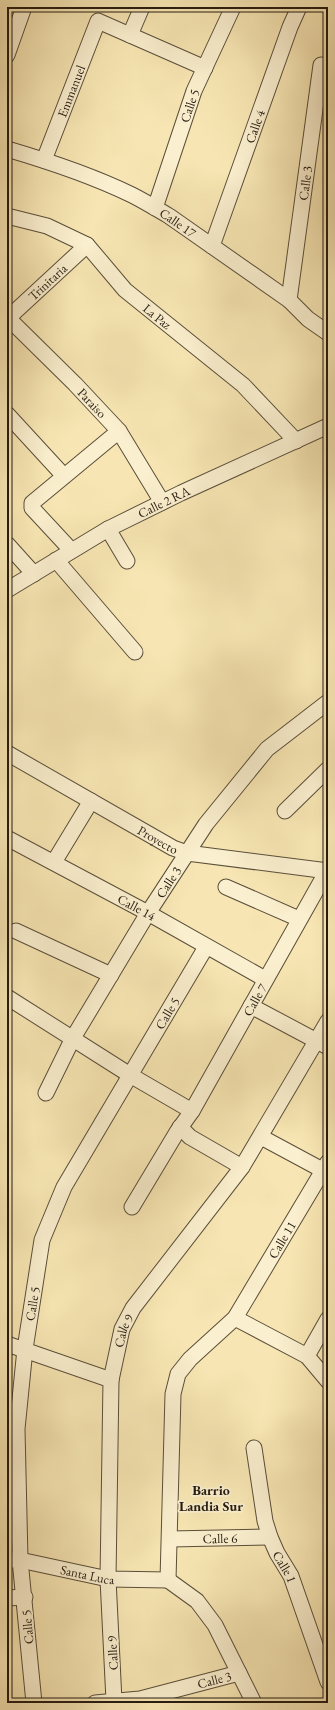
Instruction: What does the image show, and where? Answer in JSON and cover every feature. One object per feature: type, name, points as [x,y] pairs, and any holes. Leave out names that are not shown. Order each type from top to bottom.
[{"type":"street","points":[[7,55],[24,7]]},
{"type":"street","points":[[142,7],[130,35],[205,68]]},
{"type":"street","name":"Calle 5","points":[[155,208],[194,91],[233,7]]},
{"type":"street","name":"Calle 4","points":[[212,246],[290,27],[299,7]]},
{"type":"street","name":"Emmanuel","points":[[44,160],[98,21],[130,35]]},
{"type":"street","name":"Calle 3","points":[[289,300],[322,65]]},
{"type":"street","name":"Calle 17","points":[[7,149],[44,160],[131,195],[155,208],[289,300],[308,319],[328,333]]},
{"type":"street","name":"La Paz","points":[[7,216],[47,226],[87,245],[125,290],[243,385],[296,441]]},
{"type":"street","name":"Trinitaria","points":[[7,318],[87,245]]},
{"type":"street","name":"Paraiso","points":[[7,318],[75,384],[119,431],[162,502]]},
{"type":"street","points":[[7,414],[64,476]]},
{"type":"street","name":"Calle 2 RA","points":[[7,590],[108,529],[162,502],[328,426]]},
{"type":"street","points":[[71,550],[31,505],[119,431]]},
{"type":"street","points":[[108,529],[127,561]]},
{"type":"street","points":[[7,544],[34,574]]},
{"type":"street","points":[[56,560],[135,652]]},
{"type":"street","name":"Calle 3","points":[[46,1092],[73,1038],[148,913],[206,824],[268,749],[328,702]]},
{"type":"street","name":"Proyecto","points":[[7,754],[173,848],[187,853],[328,871]]},
{"type":"street","points":[[285,811],[328,769]]},
{"type":"street","points":[[54,862],[90,801]]},
{"type":"street","name":"Calle 14","points":[[7,838],[148,913],[265,979]]},
{"type":"street","name":"Calle 7","points":[[132,1208],[180,1128],[192,1111],[299,919],[328,871]]},
{"type":"street","points":[[226,887],[299,919]]},
{"type":"street","points":[[16,931],[111,975]]},
{"type":"street","name":"Calle 5","points":[[34,1703],[25,1597],[14,1560],[17,1429],[25,1349],[42,1240],[64,1187],[206,947]]},
{"type":"street","points":[[7,997],[130,1075],[192,1111]]},
{"type":"street","points":[[251,1006],[323,1044]]},
{"type":"street","name":"Calle 9","points":[[114,1701],[108,1579],[111,1380],[122,1329],[133,1308],[242,1167],[323,1044],[328,1022]]},
{"type":"street","points":[[180,1128],[190,1137],[242,1167]]},
{"type":"street","points":[[261,1137],[326,1169]]},
{"type":"street","name":"Calle 11","points":[[168,1580],[173,1394],[178,1374],[190,1359],[235,1318],[326,1169]]},
{"type":"street","points":[[235,1318],[307,1356],[328,1381]]},
{"type":"street","points":[[307,1356],[328,1319]]},
{"type":"street","points":[[7,1344],[111,1380]]},
{"type":"street","name":"Calle 1","points":[[254,1448],[265,1521],[270,1537],[277,1553],[291,1576],[328,1682]]},
{"type":"street","name":"Calle 6","points":[[170,1539],[270,1537]]},
{"type":"street","name":"Santa Luca","points":[[14,1560],[108,1579],[168,1580]]},
{"type":"street","points":[[168,1580],[197,1601],[215,1625],[254,1703]]},
{"type":"street","points":[[7,1598],[25,1597]]},
{"type":"street","name":"Calle 3","points":[[95,1703],[140,1701],[239,1673]]},
{"type":"district","name":"Barrio Landia Sur","points":[[211,1498]]}]
